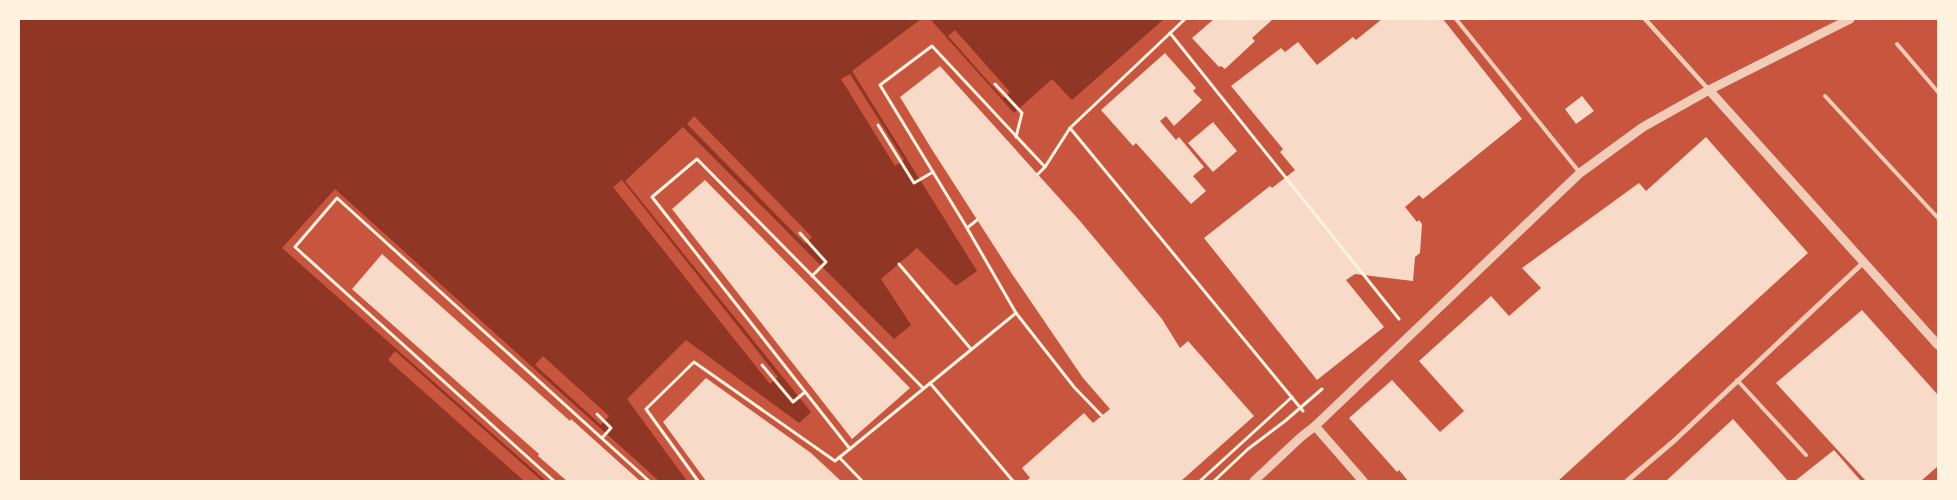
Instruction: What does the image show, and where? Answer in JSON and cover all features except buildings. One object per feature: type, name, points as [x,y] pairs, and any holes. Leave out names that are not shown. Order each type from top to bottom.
[{"type":"street","points":[[1645,19],[1938,345]]},
{"type":"street","points":[[1254,481],[1315,426],[1580,173],[1643,127],[1709,90],[1850,19]]},
{"type":"street","points":[[1626,481],[1675,440],[1864,262]]},
{"type":"street","points":[[1315,426],[1363,481]]},
{"type":"lane","points":[[1456,19],[1580,173]]},
{"type":"lane","points":[[1898,44],[1938,92]]},
{"type":"lane","points":[[1825,96],[1938,218]]},
{"type":"lane","points":[[1738,380],[1806,455]]},
{"type":"path","points":[[1038,174],[1045,167],[1070,128],[1185,19]]},
{"type":"path","points":[[1170,33],[1411,334]]},
{"type":"path","points":[[1045,167],[932,46],[880,85],[1016,313],[1074,387],[1101,415]]},
{"type":"path","points":[[995,84],[1022,113],[1016,137]]},
{"type":"path","points":[[878,125],[914,183],[933,172]]},
{"type":"path","points":[[1070,128],[1315,426]]},
{"type":"path","points":[[850,449],[652,197],[697,159],[924,388]]},
{"type":"path","points":[[554,481],[295,247],[337,198],[649,481]]},
{"type":"path","points":[[967,228],[977,220]]},
{"type":"path","points":[[800,233],[826,262],[812,276]]},
{"type":"path","points":[[900,264],[970,349]]},
{"type":"path","points":[[698,481],[646,409],[694,362],[834,461],[1016,313]]},
{"type":"path","points":[[762,365],[793,402],[805,392]]},
{"type":"path","points":[[930,383],[1013,481]]},
{"type":"path","points":[[1200,481],[1292,397]]},
{"type":"path","points":[[597,414],[611,428],[602,438]]},
{"type":"path","points":[[839,457],[862,481]]},
{"type":"shaded area","points":[[19,19],[921,19],[852,71],[977,271],[956,286],[917,248],[881,279],[911,325],[894,339],[683,127],[625,181],[811,412],[799,423],[686,340],[627,399],[687,481],[659,481],[335,189],[282,248],[546,481],[19,481]]},
{"type":"shaded area","points":[[930,19],[1164,19],[1072,100],[1052,79],[1014,113]]},
{"type":"pier","points":[[955,30],[1010,92],[1003,98],[948,36]]},
{"type":"pier","points":[[850,74],[904,160],[895,166],[841,79]]},
{"type":"pier","points":[[694,116],[812,237],[805,244],[687,124]]},
{"type":"pier","points":[[622,180],[778,377],[770,384],[613,187]]},
{"type":"pier","points":[[395,351],[542,481],[524,481],[388,360]]},
{"type":"pier","points":[[543,356],[609,416],[601,425],[535,365]]}]
